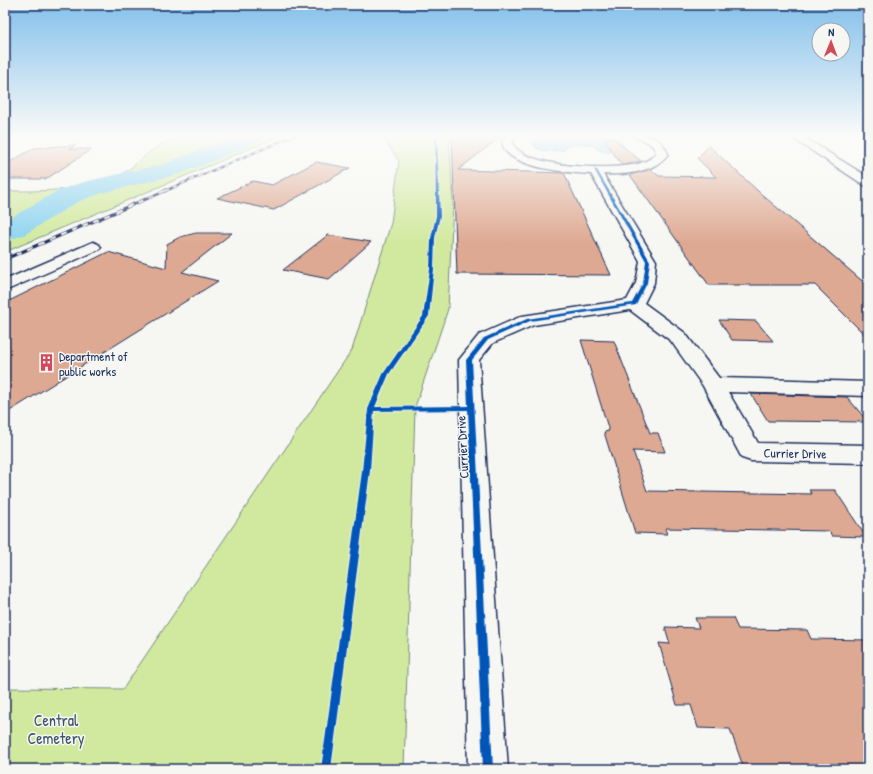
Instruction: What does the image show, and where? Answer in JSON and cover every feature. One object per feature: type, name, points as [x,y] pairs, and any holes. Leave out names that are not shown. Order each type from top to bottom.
[{"type":"street","points":[[596,171],[648,261],[646,283],[634,304]]},
{"type":"street","points":[[851,171],[868,182]]},
{"type":"street","points":[[5,286],[93,247]]},
{"type":"street","name":"Currier Drive","points":[[488,769],[469,360],[486,339],[529,320],[634,304],[678,337],[713,385],[751,452],[868,454]]},
{"type":"street","points":[[713,385],[868,389]]},
{"type":"green space","points":[[126,171],[147,171],[77,191],[93,191],[170,171],[196,171],[5,252],[5,191],[34,191],[80,187],[108,180]]},
{"type":"green space","name":"Central Cemetery","points":[[398,171],[451,171],[453,203],[448,309],[415,407],[404,769],[5,769],[5,688],[123,689],[352,350],[391,223]]},
{"type":"building","points":[[5,171],[58,171],[46,179],[5,179]]},
{"type":"building","points":[[299,171],[344,171],[274,210],[217,198],[253,181],[272,185]]},
{"type":"building","points":[[453,171],[498,171],[564,173],[611,275],[457,274]]},
{"type":"building","points":[[643,171],[653,171],[659,176],[716,177],[710,171],[736,171],[868,286],[868,338],[815,285],[709,285],[630,175]]},
{"type":"building","name":"Department of public works","points":[[196,233],[232,233],[182,272],[218,281],[5,414],[5,303],[108,252],[166,268],[167,244],[180,237]]},
{"type":"building","points":[[328,235],[371,242],[329,279],[283,270]]},
{"type":"building","points":[[719,320],[756,321],[773,341],[732,340]]},
{"type":"building","points":[[581,340],[614,341],[650,433],[658,433],[665,452],[633,451],[647,491],[812,494],[809,490],[835,490],[866,537],[832,536],[829,531],[665,528],[667,534],[635,533],[604,432],[609,431]]},
{"type":"building","points":[[751,394],[847,397],[868,422],[768,421]]},
{"type":"building","points":[[695,618],[733,618],[738,629],[807,630],[811,639],[868,640],[868,769],[744,769],[730,729],[698,728],[691,705],[677,705],[659,643],[670,644],[665,627],[699,628]]},
{"type":"waterway","points":[[5,232],[68,196],[93,188],[162,171]]},
{"type":"railway","points":[[165,191],[211,171]]},
{"type":"railway","points":[[5,259],[167,190]]},
{"type":"cycle path","points":[[326,769],[366,471],[371,409],[386,374],[426,316],[432,269],[433,238],[438,216],[437,171]]},
{"type":"cycle path","points":[[488,769],[469,360],[486,339],[529,320],[634,304],[645,283],[648,261],[596,171]]},
{"type":"cycle path","points":[[371,409],[471,408]]},
{"type":"place","name":"Department of public works","points":[[46,363]]}]
